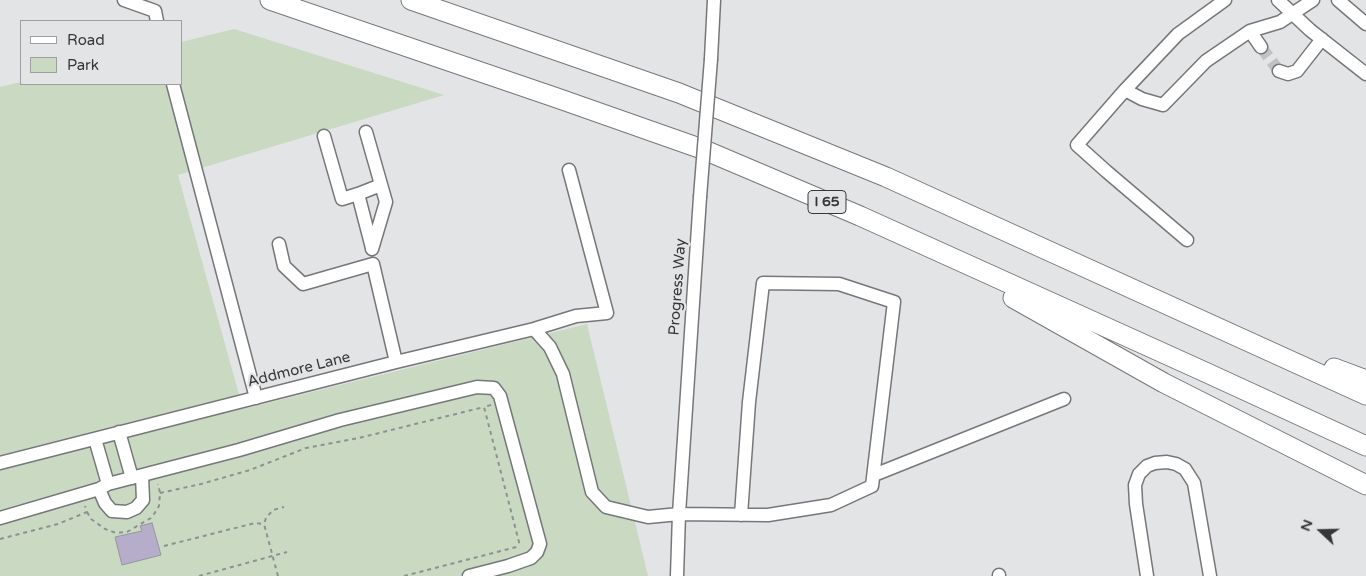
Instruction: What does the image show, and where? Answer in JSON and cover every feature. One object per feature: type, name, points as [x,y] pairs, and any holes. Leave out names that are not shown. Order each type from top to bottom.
[{"type":"highway","name":"I 65","points":[[270,0],[672,138],[903,236],[1366,446]]},
{"type":"highway","points":[[411,0],[593,62],[714,106],[886,177],[1366,395]]},
{"type":"highway","points":[[903,236],[1164,384],[1366,485]]},
{"type":"highway","points":[[1168,304],[1366,380]]},
{"type":"street","points":[[124,0],[155,11],[158,20]]},
{"type":"street","name":"Progress Way","points":[[677,576],[679,514],[714,0]]},
{"type":"street","points":[[1188,240],[1077,145],[1125,90],[1178,34],[1225,0]]},
{"type":"street","points":[[1278,0],[1291,14],[1366,74]]},
{"type":"street","points":[[1125,90],[1142,99],[1163,105],[1206,61],[1250,31],[1280,22],[1313,0]]},
{"type":"street","points":[[1338,0],[1366,24]]},
{"type":"street","points":[[1250,31],[1261,47]]},
{"type":"street","points":[[1279,71],[1288,74],[1297,71],[1322,39]]},
{"type":"street","points":[[174,85],[256,398]]},
{"type":"street","points":[[366,132],[386,202],[372,248]]},
{"type":"street","points":[[324,136],[342,199],[381,185]]},
{"type":"street","name":"Addmore Lane","points":[[0,463],[396,362],[534,329],[576,316],[607,313],[569,170]]},
{"type":"street","points":[[358,194],[372,248],[373,264],[396,362]]},
{"type":"street","points":[[279,244],[284,266],[303,284],[373,264]]},
{"type":"street","points":[[534,329],[550,347],[563,374],[592,492],[606,507],[648,518],[679,514],[741,515],[768,515],[831,505],[872,486],[894,302],[839,284],[763,283],[749,402],[741,515]]},
{"type":"street","points":[[0,518],[104,486],[239,450],[340,420],[477,387],[494,388],[502,402],[540,544],[533,556],[508,566],[469,576]]},
{"type":"street","points":[[874,475],[1064,400]]},
{"type":"street","points":[[95,439],[104,486],[105,504],[112,511],[127,512],[136,508],[143,500],[137,477],[119,432]]},
{"type":"street","points":[[1147,576],[1136,504],[1136,485],[1139,474],[1147,466],[1167,462],[1176,464],[1185,470],[1194,483],[1210,576]]},
{"type":"path","points":[[160,493],[242,472],[306,448],[359,438],[502,402]]},
{"type":"path","points":[[484,407],[520,546],[533,556]]},
{"type":"path","points":[[0,539],[58,524],[87,512],[82,494]]},
{"type":"path","points":[[278,576],[264,524],[266,518],[273,510],[284,507]]},
{"type":"path","points":[[164,546],[255,522],[264,524]]},
{"type":"path","points":[[404,576],[520,546]]},
{"type":"path","points":[[199,576],[287,552]]},
{"type":"green space","points":[[234,29],[444,95],[178,175],[243,409],[587,324],[648,576],[0,576],[0,87],[20,82],[20,85],[182,85],[182,42]]},
{"type":"building","points":[[152,523],[161,555],[122,565],[115,537],[142,531],[140,526]]},
{"type":"tunnel","points":[[1261,47],[1279,71]]}]
